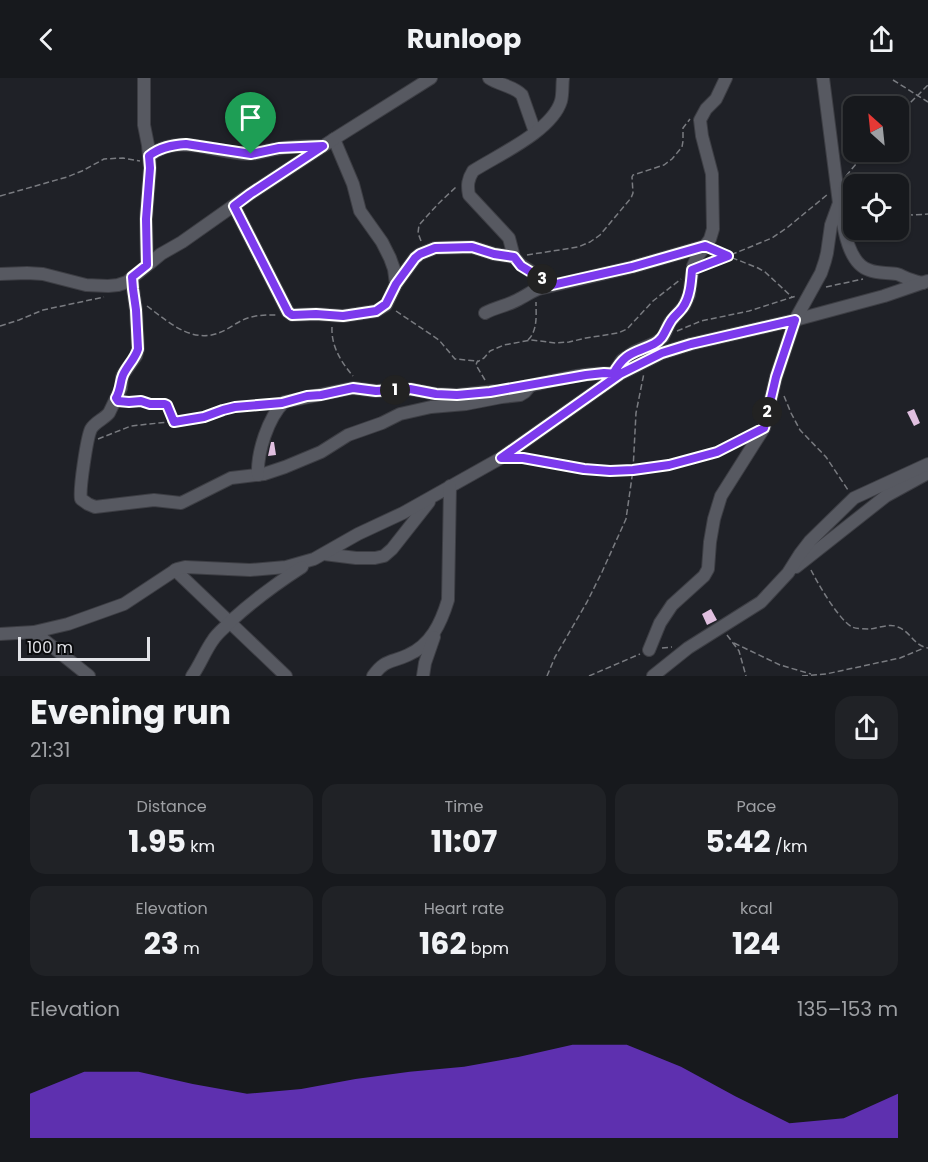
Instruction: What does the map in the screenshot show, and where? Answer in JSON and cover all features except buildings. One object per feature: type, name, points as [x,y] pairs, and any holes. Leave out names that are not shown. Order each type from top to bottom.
[{"type":"street","points":[[144,78],[144,125],[149,158],[146,219],[147,265]]},
{"type":"street","points":[[0,274],[43,274],[86,285],[118,285],[250,194],[431,78]]},
{"type":"street","points":[[489,78],[519,91],[535,132]]},
{"type":"street","points":[[552,285],[521,266],[514,257],[509,238],[469,195],[468,186],[469,177],[473,171],[523,141],[557,109],[561,100],[563,78]]},
{"type":"street","points":[[617,374],[622,360],[634,351],[655,343],[663,337],[670,322],[684,306],[689,295],[692,270],[697,257],[710,238],[713,229],[712,174],[700,120],[706,109],[716,99],[726,78]]},
{"type":"street","points":[[823,78],[839,203],[849,246],[858,264],[870,271],[899,274],[910,280],[926,282]]},
{"type":"street","points":[[334,139],[353,184],[360,212],[386,250],[394,269],[396,284]]},
{"type":"street","points":[[149,158],[155,151],[177,145],[251,154],[279,148],[323,146]]},
{"type":"street","points":[[649,650],[660,623],[672,604],[704,576],[708,569],[714,519],[721,496],[764,428],[776,377],[795,320],[821,273],[825,261],[831,225],[839,203]]},
{"type":"street","points":[[234,206],[288,312],[292,315],[339,316],[376,311],[390,299],[396,284],[417,256]]},
{"type":"street","points":[[386,250],[395,255],[417,256],[435,248],[466,246],[514,257]]},
{"type":"street","points":[[485,313],[538,289],[632,267],[705,246]]},
{"type":"street","points":[[132,277],[138,349],[122,377],[121,388],[116,398],[106,416],[92,427],[88,440],[80,495],[81,499],[95,507],[154,500],[181,503],[231,478],[264,474],[285,467],[321,452],[348,435],[400,414],[431,407],[520,395],[530,386]]},
{"type":"street","points":[[192,676],[213,639],[251,603],[273,586],[358,534],[403,513],[501,458],[617,374],[662,353],[691,344],[795,320],[926,282]]},
{"type":"street","points":[[258,475],[257,464],[262,446],[272,419],[282,403],[353,388],[376,391],[410,389],[436,394],[490,392],[586,375],[617,374]]},
{"type":"street","points":[[788,573],[810,541],[854,498],[928,464]]},
{"type":"street","points":[[653,676],[688,648],[761,603],[788,573],[886,495],[928,473]]},
{"type":"street","points":[[423,676],[425,663],[448,600],[450,486]]},
{"type":"street","points":[[0,634],[34,632],[68,624],[124,604],[175,570],[185,567],[250,570],[286,567],[319,556],[375,558],[384,556],[436,494]]},
{"type":"street","points":[[175,570],[285,676]]},
{"type":"street","points":[[373,676],[382,665],[409,655],[424,645],[437,630]]},
{"type":"street","points":[[34,632],[89,676]]},
{"type":"path","points":[[894,80],[928,102]]},
{"type":"path","points":[[909,104],[928,85]]},
{"type":"path","points":[[514,257],[578,247],[596,240],[631,198],[633,175],[664,165],[672,159],[682,147],[683,128],[690,120]]},
{"type":"path","points":[[0,196],[67,177],[104,159],[149,158]]},
{"type":"path","points":[[384,306],[439,340],[455,360],[478,361],[497,347],[527,340],[563,342],[618,333],[627,329],[653,301],[692,270],[772,238],[837,187],[858,162]]},
{"type":"path","points":[[417,256],[421,244],[418,233],[419,225],[448,194],[469,177]]},
{"type":"path","points":[[909,214],[928,214]]},
{"type":"path","points":[[705,246],[765,272],[793,298]]},
{"type":"path","points":[[663,337],[701,321],[793,298],[812,290],[882,274]]},
{"type":"path","points":[[527,340],[533,335],[538,289]]},
{"type":"path","points":[[0,326],[43,310],[102,297]]},
{"type":"path","points":[[134,297],[182,330],[198,336],[221,332],[240,321],[255,316],[292,315]]},
{"type":"path","points":[[339,316],[332,327],[332,339],[352,375]]},
{"type":"path","points":[[478,361],[476,365],[490,392]]},
{"type":"path","points":[[548,676],[555,657],[587,602],[626,519],[633,470],[636,413],[647,361]]},
{"type":"path","points":[[783,395],[801,430],[826,458],[854,498]]},
{"type":"path","points":[[116,398],[124,402],[141,401],[150,404],[165,404],[174,422]]},
{"type":"path","points":[[88,440],[99,439],[131,426],[204,417],[235,407],[282,403]]},
{"type":"path","points":[[501,458],[523,458],[584,469],[633,470],[669,465],[717,452],[743,439]]},
{"type":"path","points":[[805,559],[844,622],[854,628],[897,626],[919,645],[927,647]]},
{"type":"path","points":[[721,627],[734,643],[746,676]]},
{"type":"path","points":[[734,643],[780,665],[812,674]]},
{"type":"path","points":[[802,676],[826,674],[900,658],[927,647]]},
{"type":"path","points":[[589,676],[649,650],[688,648]]},
{"type":"route","points":[[251,154],[186,144],[162,148],[149,156],[146,219],[147,265],[132,277],[138,349],[122,377],[121,388],[116,398],[118,401],[165,404],[174,422],[204,417],[235,407],[282,403],[353,388],[376,391],[410,389],[457,395],[530,386],[586,375],[620,374],[501,458],[523,458],[584,469],[610,471],[669,465],[717,452],[764,428],[776,377],[795,320],[691,344],[662,353],[620,374],[613,374],[622,360],[634,351],[655,343],[663,337],[670,322],[684,306],[689,295],[692,270],[728,256],[705,246],[632,267],[552,285],[521,266],[514,257],[466,246],[435,248],[415,258],[396,284],[390,299],[376,311],[343,316],[292,315],[288,312],[234,206],[323,146],[279,148],[251,154]]}]
